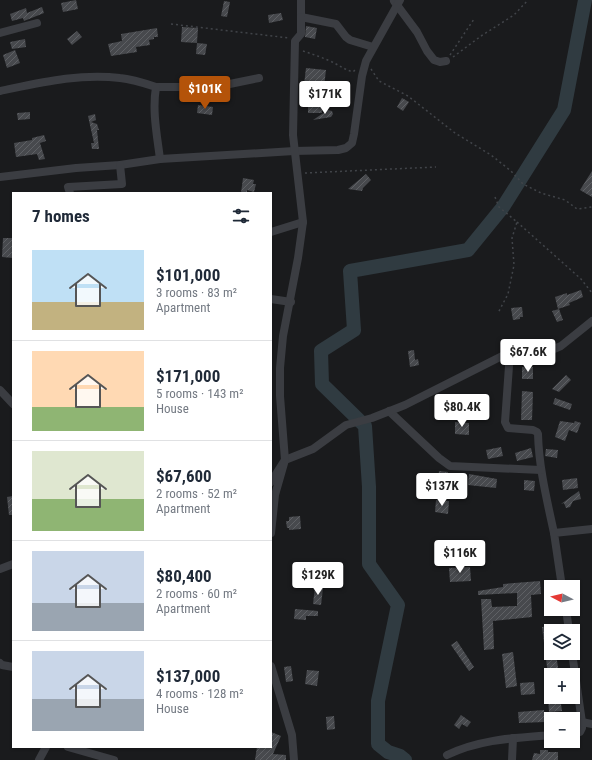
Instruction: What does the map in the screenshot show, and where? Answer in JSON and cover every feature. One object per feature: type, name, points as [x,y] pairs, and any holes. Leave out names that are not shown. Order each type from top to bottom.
[{"type":"street","points":[[272,524],[275,495],[285,460],[280,396],[280,368],[283,336],[298,258],[303,222],[293,135],[295,41],[301,34],[301,0]]},
{"type":"street","points":[[0,177],[76,168],[120,165],[160,159],[294,151],[338,150],[346,148],[352,143],[362,76],[366,61],[397,1],[434,60],[440,62],[446,61]]},
{"type":"street","points":[[301,17],[336,24],[350,40],[373,47]]},
{"type":"street","points":[[0,33],[36,23]]},
{"type":"street","points":[[0,91],[54,79],[87,77],[120,78],[138,81],[156,87],[215,87],[259,78]]},
{"type":"street","points":[[156,87],[154,112],[160,159]]},
{"type":"street","points":[[70,192],[68,188],[122,184],[120,165]]},
{"type":"street","points":[[272,232],[303,222]]},
{"type":"street","points":[[272,299],[290,302]]},
{"type":"street","points":[[272,480],[285,460],[313,449],[346,425],[372,418],[405,405],[508,353],[554,349],[561,346],[592,321]]},
{"type":"street","points":[[508,353],[509,366],[505,422],[508,428],[537,432],[538,434],[541,470],[554,534],[561,580]]},
{"type":"street","points":[[0,390],[12,403]]},
{"type":"street","points":[[389,411],[438,458],[450,466],[541,470]]},
{"type":"street","points":[[554,534],[592,529]]},
{"type":"street","points":[[0,569],[12,564]]},
{"type":"street","points":[[573,660],[582,722],[580,732]]},
{"type":"street","points":[[0,663],[2,666],[12,667]]},
{"type":"street","points":[[272,669],[292,735],[294,760]]},
{"type":"street","points":[[582,722],[592,724]]},
{"type":"street","points":[[447,755],[480,742],[544,736]]},
{"type":"street","points":[[512,760],[513,738]]},
{"type":"street","points":[[40,760],[46,748]]},
{"type":"street","points":[[72,748],[114,760]]},
{"type":"path","points":[[446,61],[514,14],[528,0]]},
{"type":"path","points":[[446,61],[474,19]]},
{"type":"path","points":[[171,24],[288,38],[295,41],[303,52],[310,53],[332,62],[342,69],[353,72],[366,61],[379,81],[408,96],[455,134],[491,155],[511,171],[523,184],[541,193],[564,200],[577,209],[592,207]]},
{"type":"path","points":[[297,174],[436,167]]},
{"type":"path","points":[[495,197],[500,207],[581,279],[592,293]]},
{"type":"path","points":[[498,313],[508,294],[514,265],[512,238],[516,222]]},
{"type":"building","points":[[76,0],[78,9],[63,12],[61,3]]},
{"type":"building","points":[[224,1],[230,2],[227,17],[221,16]]},
{"type":"building","points":[[42,7],[44,13],[24,21],[23,18],[12,21],[10,14],[26,8],[27,13]]},
{"type":"building","points":[[281,13],[283,20],[269,23],[268,15]]},
{"type":"building","points":[[306,26],[317,28],[315,39],[305,37]]},
{"type":"building","points":[[182,27],[198,28],[197,43],[181,42]]},
{"type":"building","points":[[157,28],[158,37],[154,37],[154,39],[149,40],[150,45],[136,47],[137,52],[111,56],[108,44],[122,41],[121,34]]},
{"type":"building","points":[[77,31],[82,37],[72,45],[67,39]]},
{"type":"building","points":[[25,39],[26,47],[12,49],[10,42]]},
{"type":"building","points":[[197,43],[207,44],[205,55],[196,54]]},
{"type":"building","points":[[15,50],[20,63],[7,68],[3,55]]},
{"type":"building","points":[[306,68],[326,70],[323,95],[303,93]]},
{"type":"building","points":[[402,98],[409,102],[403,111],[397,107]]},
{"type":"building","points":[[198,105],[213,107],[212,115],[197,113]]},
{"type":"building","points":[[322,106],[322,113],[308,113],[308,107]]},
{"type":"building","points":[[328,110],[332,111],[333,114],[331,117],[313,120]]},
{"type":"building","points":[[30,112],[30,119],[18,120],[17,113]]},
{"type":"building","points":[[95,114],[96,120],[91,122],[97,124],[99,130],[97,130],[99,149],[92,149],[91,143],[94,143],[88,116]]},
{"type":"building","points":[[44,135],[46,141],[40,143],[45,159],[39,160],[37,154],[16,157],[14,143],[32,140],[32,138]]},
{"type":"building","points":[[592,171],[592,197],[580,190]]},
{"type":"building","points":[[366,174],[371,180],[362,191],[348,189]]},
{"type":"building","points":[[243,178],[254,180],[253,184],[256,184],[254,192],[247,190],[247,192],[241,192]]},
{"type":"building","points":[[3,238],[12,238],[12,258],[2,257]]},
{"type":"building","points":[[581,290],[583,297],[569,303],[570,305],[558,309],[555,297]]},
{"type":"building","points":[[522,307],[523,317],[513,320],[511,308]]},
{"type":"building","points":[[559,309],[563,320],[557,322],[552,311]]},
{"type":"building","points":[[414,350],[415,360],[418,359],[419,365],[410,367],[408,351]]},
{"type":"building","points":[[522,367],[533,367],[533,379],[522,379]]},
{"type":"building","points":[[566,375],[571,380],[559,392],[552,389]]},
{"type":"building","points":[[522,391],[533,392],[532,420],[521,420]]},
{"type":"building","points":[[555,398],[572,404],[570,410],[553,404]]},
{"type":"building","points":[[560,421],[574,423],[575,421],[581,423],[577,433],[569,430],[565,441],[555,437]]},
{"type":"building","points":[[455,422],[469,423],[469,435],[455,434]]},
{"type":"building","points":[[501,447],[503,456],[488,459],[486,450]]},
{"type":"building","points":[[531,448],[533,457],[517,461],[515,453]]},
{"type":"building","points":[[546,449],[558,450],[557,458],[545,456]]},
{"type":"building","points":[[439,471],[448,472],[447,489],[437,487]]},
{"type":"building","points":[[469,474],[497,479],[496,488],[468,485]]},
{"type":"building","points":[[577,478],[578,488],[563,490],[562,480]]},
{"type":"building","points":[[524,480],[535,481],[534,491],[524,490]]},
{"type":"building","points":[[579,491],[581,499],[573,501],[570,507],[566,508],[564,503],[561,504]]},
{"type":"building","points":[[12,496],[12,515],[9,515],[7,497]]},
{"type":"building","points":[[436,500],[449,501],[448,514],[435,512]]},
{"type":"building","points":[[300,516],[301,529],[289,530],[289,528],[287,528],[286,521],[289,521],[289,517]]},
{"type":"building","points":[[470,567],[471,581],[450,582],[449,568]]},
{"type":"building","points":[[540,581],[541,594],[531,595],[532,617],[493,621],[494,649],[484,650],[481,599],[491,599],[492,607],[517,606],[517,593],[478,595],[478,591],[503,587],[503,584]]},
{"type":"building","points":[[315,587],[323,588],[321,605],[313,604]]},
{"type":"building","points":[[295,609],[318,611],[318,616],[306,616],[306,620],[294,619]]},
{"type":"building","points":[[542,627],[544,627],[544,643]]},
{"type":"building","points":[[457,641],[474,667],[469,671],[451,645]]},
{"type":"building","points":[[513,652],[517,686],[506,688],[502,654]]},
{"type":"building","points":[[546,660],[557,660],[558,668],[547,668]]},
{"type":"building","points":[[291,666],[293,681],[286,682],[284,667]]},
{"type":"building","points":[[307,670],[319,671],[317,686],[305,684]]},
{"type":"building","points":[[534,682],[535,694],[521,695],[520,683]]},
{"type":"building","points":[[548,704],[561,704],[562,711],[549,712]]},
{"type":"building","points":[[544,710],[544,722],[519,723],[518,712]]},
{"type":"building","points":[[461,715],[471,722],[467,727],[462,724],[459,729],[454,725]]},
{"type":"building","points":[[334,716],[335,729],[327,730],[326,717]]},
{"type":"building","points":[[272,732],[281,736],[273,754],[286,755],[286,760],[255,760],[257,748],[272,748]]},
{"type":"building","points":[[540,750],[558,752],[558,760],[532,760],[534,753],[540,754]]},
{"type":"waterway","points":[[405,760],[400,756],[388,752],[378,744],[378,701],[398,605],[369,564],[369,487],[365,426],[322,384],[321,351],[354,330],[350,271],[468,250],[503,207],[564,110],[585,0]]}]
